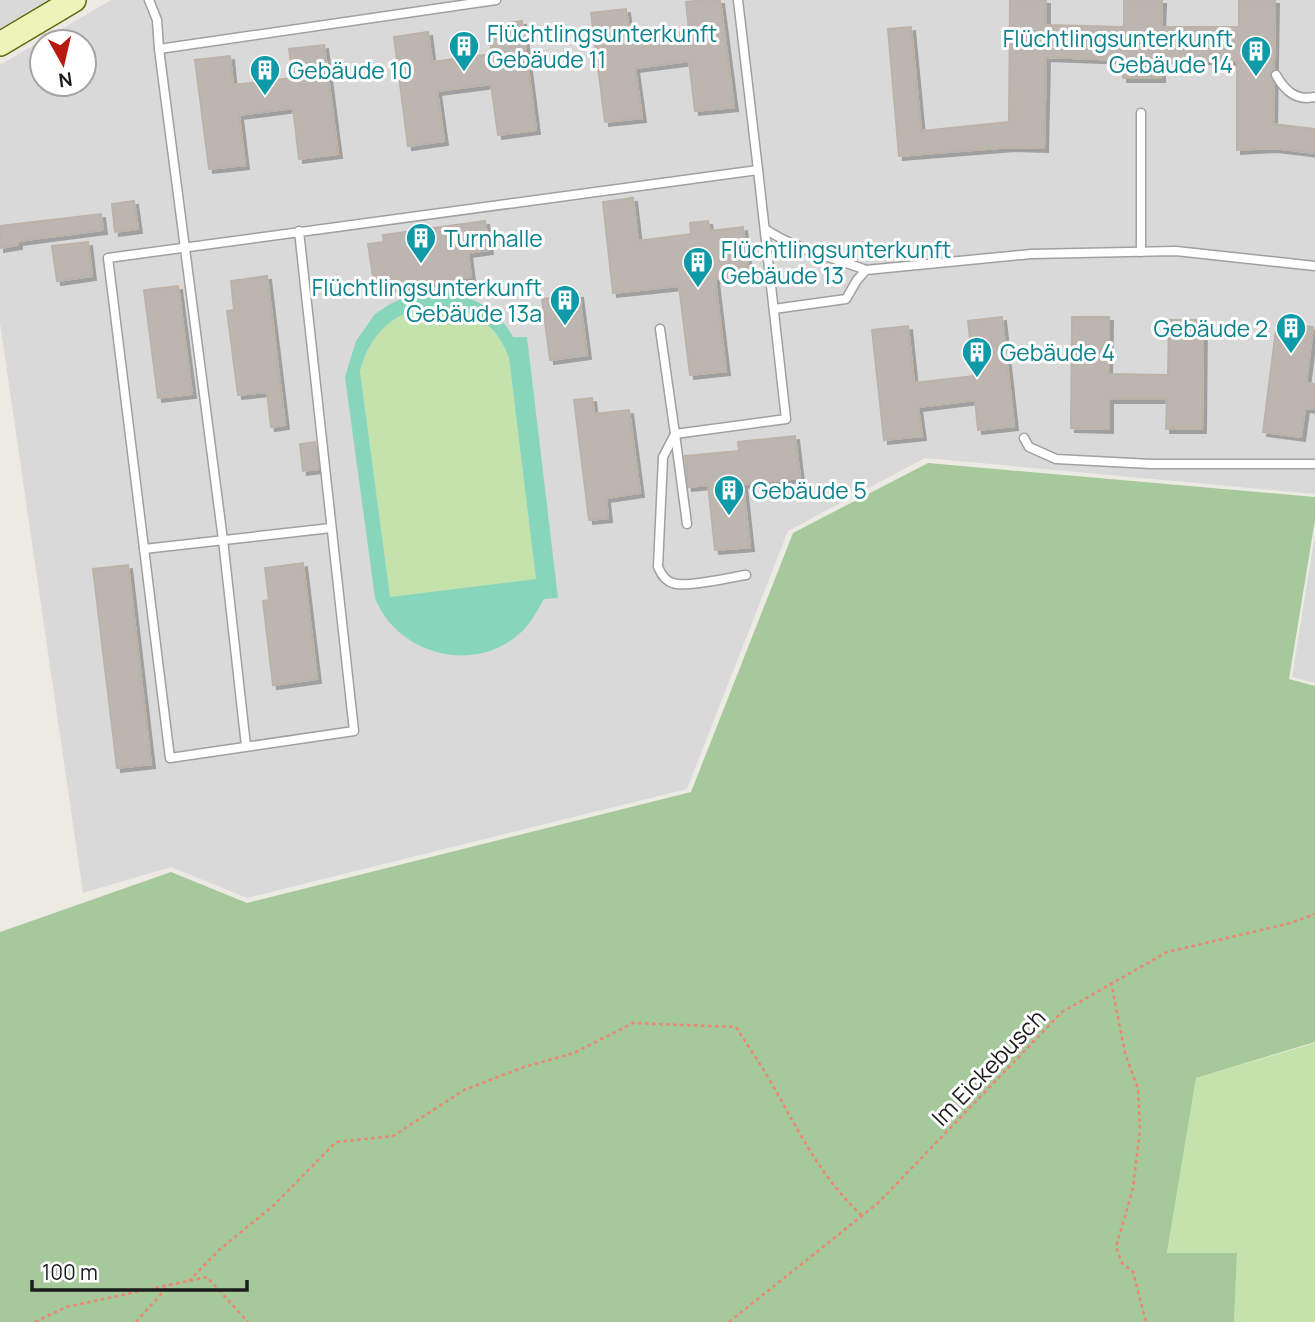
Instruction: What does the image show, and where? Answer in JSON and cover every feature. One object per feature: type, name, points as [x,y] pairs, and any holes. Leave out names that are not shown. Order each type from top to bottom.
[{"type":"street","points":[[0,44],[74,0]]},
{"type":"lane","points":[[149,0],[157,20],[223,540],[246,746]]},
{"type":"lane","points":[[159,49],[496,0]]},
{"type":"lane","points":[[675,434],[786,419],[738,0]]},
{"type":"lane","points":[[1276,75],[1285,90],[1297,97],[1315,97]]},
{"type":"lane","points":[[1141,113],[1141,252]]},
{"type":"lane","points":[[299,231],[354,731],[170,758],[108,258],[299,231],[758,170]]},
{"type":"lane","points":[[765,229],[786,243],[866,270],[1031,254],[1177,251],[1315,266]]},
{"type":"lane","points":[[774,309],[846,299],[866,270]]},
{"type":"lane","points":[[660,329],[687,524]]},
{"type":"lane","points":[[675,434],[663,457],[658,567],[663,576],[673,583],[685,584],[746,575]]},
{"type":"lane","points":[[1024,438],[1029,447],[1056,459],[1151,464],[1315,464]]},
{"type":"lane","points":[[144,549],[331,528]]},
{"type":"path","name":"Im Eickebusch","points":[[729,1322],[877,1203],[1062,1012],[1167,951],[1287,924],[1315,914]]},
{"type":"path","points":[[1111,982],[1125,1053],[1138,1089],[1140,1129],[1133,1188],[1116,1247],[1122,1263],[1133,1272],[1146,1322]]},
{"type":"path","points":[[189,1281],[219,1250],[274,1205],[336,1142],[393,1136],[464,1090],[524,1067],[573,1053],[633,1023],[736,1027],[773,1085],[803,1142],[841,1196],[862,1216]]},
{"type":"path","points":[[35,1322],[66,1307],[207,1277],[248,1322]]},
{"type":"path","points":[[136,1322],[169,1285]]},
{"type":"shaded area","points":[[0,0],[64,0],[0,45]]},
{"type":"shaded area","points":[[111,0],[1315,0],[1315,494],[925,458],[788,531],[687,789],[247,898],[171,867],[83,893],[0,323],[0,65],[28,49],[28,98],[98,98],[98,28],[63,28]]},
{"type":"shaded area","points":[[1315,534],[1315,683],[1292,677]]},
{"type":"green space","points":[[441,291],[473,300],[500,318],[513,337],[527,337],[558,598],[544,599],[519,634],[501,647],[480,654],[438,652],[418,645],[400,633],[375,598],[345,377],[356,341],[375,314],[390,304],[424,292]],"holes":[[[445,307],[469,313],[489,326],[504,346],[509,358],[536,579],[390,597],[360,371],[370,345],[385,326],[418,309]]]},
{"type":"green space","points":[[432,306],[458,309],[480,319],[497,335],[509,358],[536,580],[390,598],[360,371],[370,345],[385,326],[405,314]]},
{"type":"green space","points":[[928,463],[1315,497],[1315,520],[1289,679],[1315,686],[1315,1042],[1196,1078],[1167,1253],[1237,1253],[1234,1322],[0,1322],[0,932],[171,872],[247,903],[691,792],[793,533]]},
{"type":"green space","points":[[1315,1043],[1315,1322],[1234,1322],[1237,1253],[1167,1254],[1196,1078]]},
{"type":"building","points":[[720,0],[734,107],[695,111],[689,61],[635,68],[642,118],[605,122],[591,13],[626,9],[630,38],[689,31],[686,2]]},
{"type":"building","name":"Flüchtlingsunterkunft Gebäude 14","points":[[1010,0],[1046,0],[1046,25],[1124,27],[1124,0],[1162,0],[1161,27],[1239,27],[1239,0],[1275,0],[1273,124],[1315,129],[1315,153],[1274,148],[1237,150],[1237,61],[1161,59],[1161,78],[1123,78],[1123,60],[1046,57],[1044,148],[1011,147],[899,156],[888,29],[911,27],[921,131],[1009,122]]},
{"type":"building","name":"Flüchtlingsunterkunft Gebäude 11","points":[[522,21],[536,130],[498,135],[491,84],[437,91],[444,141],[408,146],[394,37],[428,32],[432,62],[492,54],[488,26]]},
{"type":"building","name":"Gebäude 10","points":[[324,45],[338,154],[299,159],[293,108],[239,115],[245,165],[209,169],[195,60],[230,56],[233,85],[293,78],[289,49]]},
{"type":"building","name":"Flüchtlingsunterkunft Gebäude 13","points":[[633,198],[638,241],[691,234],[690,223],[708,221],[710,231],[743,227],[749,276],[715,279],[726,371],[690,375],[679,286],[613,293],[603,202]]},
{"type":"building","points":[[134,201],[138,229],[115,232],[112,204]]},
{"type":"building","points":[[101,214],[103,230],[18,241],[18,245],[0,248],[0,226]]},
{"type":"building","name":"Turnhalle","points":[[485,221],[489,250],[468,253],[471,277],[375,290],[368,244],[384,242],[383,235]]},
{"type":"building","points":[[88,242],[92,276],[57,281],[52,246]]},
{"type":"building","points":[[267,276],[285,425],[271,427],[267,392],[238,395],[227,311],[234,310],[231,281]]},
{"type":"building","points":[[178,286],[192,394],[158,398],[144,290]]},
{"type":"building","name":"Flüchtlingsunterkunft Gebäude 13a","points":[[579,294],[587,355],[550,360],[542,299]]},
{"type":"building","name":"Gebäude 4","points":[[1002,317],[1014,426],[978,430],[975,400],[918,407],[922,436],[884,440],[872,330],[908,326],[914,383],[974,376],[968,321]]},
{"type":"building","points":[[1072,317],[1109,317],[1108,374],[1168,375],[1169,320],[1203,320],[1202,429],[1166,429],[1167,399],[1109,399],[1109,429],[1071,428]]},
{"type":"building","name":"Gebäude 2","points":[[1277,322],[1313,327],[1306,383],[1315,384],[1315,409],[1305,408],[1301,437],[1263,432]]},
{"type":"building","points":[[592,398],[594,414],[629,410],[640,493],[606,498],[608,518],[589,520],[574,400]]},
{"type":"building","name":"Gebäude 5","points":[[795,436],[800,478],[743,484],[750,547],[715,550],[708,485],[688,487],[685,456],[739,451],[738,442]]},
{"type":"building","points":[[315,442],[319,469],[303,471],[300,444]]},
{"type":"building","points":[[303,563],[317,679],[273,685],[263,601],[269,600],[265,568]]},
{"type":"building","points":[[128,565],[151,764],[117,768],[93,569]]},
{"type":"place","name":"Flüchtlingsunterkunft Gebäude 11","points":[[464,73]]},
{"type":"place","name":"Flüchtlingsunterkunft Gebäude 14","points":[[1256,78]]},
{"type":"place","name":"Gebäude 10","points":[[265,97]]},
{"type":"place","name":"Turnhalle","points":[[421,265]]},
{"type":"place","name":"Flüchtlingsunterkunft Gebäude 13","points":[[698,289]]},
{"type":"place","name":"Flüchtlingsunterkunft Gebäude 13a","points":[[565,327]]},
{"type":"place","name":"Gebäude 2","points":[[1291,355]]},
{"type":"place","name":"Gebäude 4","points":[[977,379]]},
{"type":"place","name":"Gebäude 5","points":[[729,517]]}]
